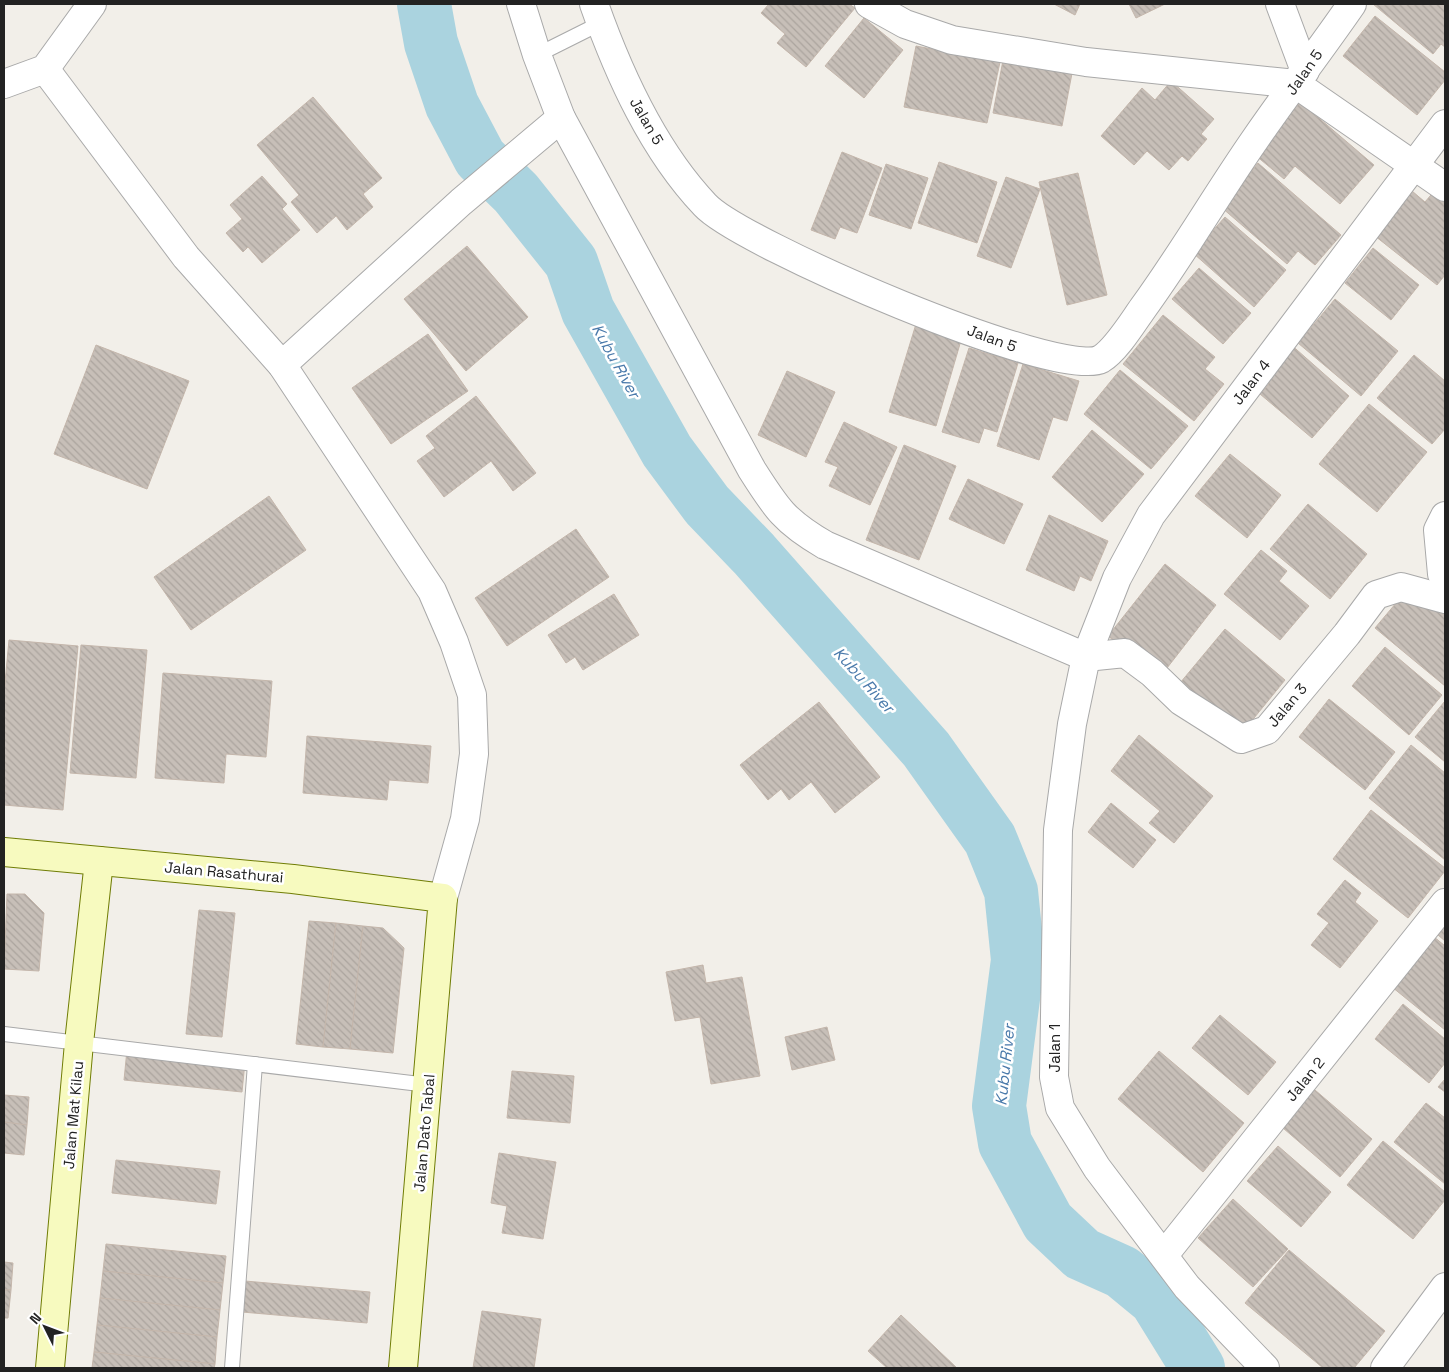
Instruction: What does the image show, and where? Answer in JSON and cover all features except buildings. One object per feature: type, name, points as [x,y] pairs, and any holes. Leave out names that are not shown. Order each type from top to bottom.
[{"type":"street","points":[[4,84],[45,69],[92,4]]},
{"type":"street","points":[[521,4],[537,55],[561,118],[752,470],[776,509],[800,530],[825,545],[1086,657]]},
{"type":"street","points":[[869,4],[905,24],[952,40],[1086,62],[1301,78],[1413,165],[1445,187]]},
{"type":"street","points":[[1280,4],[1301,78]]},
{"type":"street","name":"Jalan 5","points":[[598,14],[625,82],[672,165],[707,208],[761,241],[818,270],[1007,345],[1076,362],[1089,362],[1101,359],[1133,323],[1180,257],[1255,138],[1301,78],[1352,4]]},
{"type":"street","points":[[45,69],[186,257],[282,365],[432,591],[454,642],[472,695],[474,754],[465,819],[444,898]]},
{"type":"street","points":[[282,365],[462,202],[561,118]]},
{"type":"street","name":"Jalan 4","points":[[1086,657],[1117,578],[1151,515],[1445,124]]},
{"type":"street","points":[[1445,516],[1438,530],[1442,574],[1445,577]]},
{"type":"street","name":"Jalan 3","points":[[1086,657],[1125,653],[1152,673],[1181,701],[1241,739],[1266,730],[1347,634],[1376,595],[1401,587],[1445,599]]},
{"type":"street","name":"Jalan 1","points":[[1086,657],[1072,724],[1058,830],[1054,1078],[1060,1108],[1098,1168],[1187,1287],[1265,1368]]},
{"type":"street","name":"Jalan Rasathurai","points":[[4,852],[293,878],[444,898]]},
{"type":"street","name":"Jalan Mat Kilau","points":[[50,1368],[99,861]]},
{"type":"street","name":"Jalan Dato Tabal","points":[[403,1368],[444,898]]},
{"type":"street","name":"Jalan 2","points":[[1164,1255],[1445,903]]},
{"type":"street","points":[[1385,1368],[1445,1287]]},
{"type":"lane","points":[[537,55],[598,14]]},
{"type":"lane","points":[[4,1034],[428,1085]]},
{"type":"lane","points":[[232,1368],[255,1064]]},
{"type":"waterway","name":"Kubu River","points":[[424,4],[431,43],[452,105],[480,158],[516,193],[571,262],[588,311],[667,451],[707,505],[754,554],[926,749],[990,839],[1011,891],[1018,960],[999,1106],[1005,1143],[1048,1222],[1082,1254],[1122,1272],[1156,1300],[1198,1368]]}]
